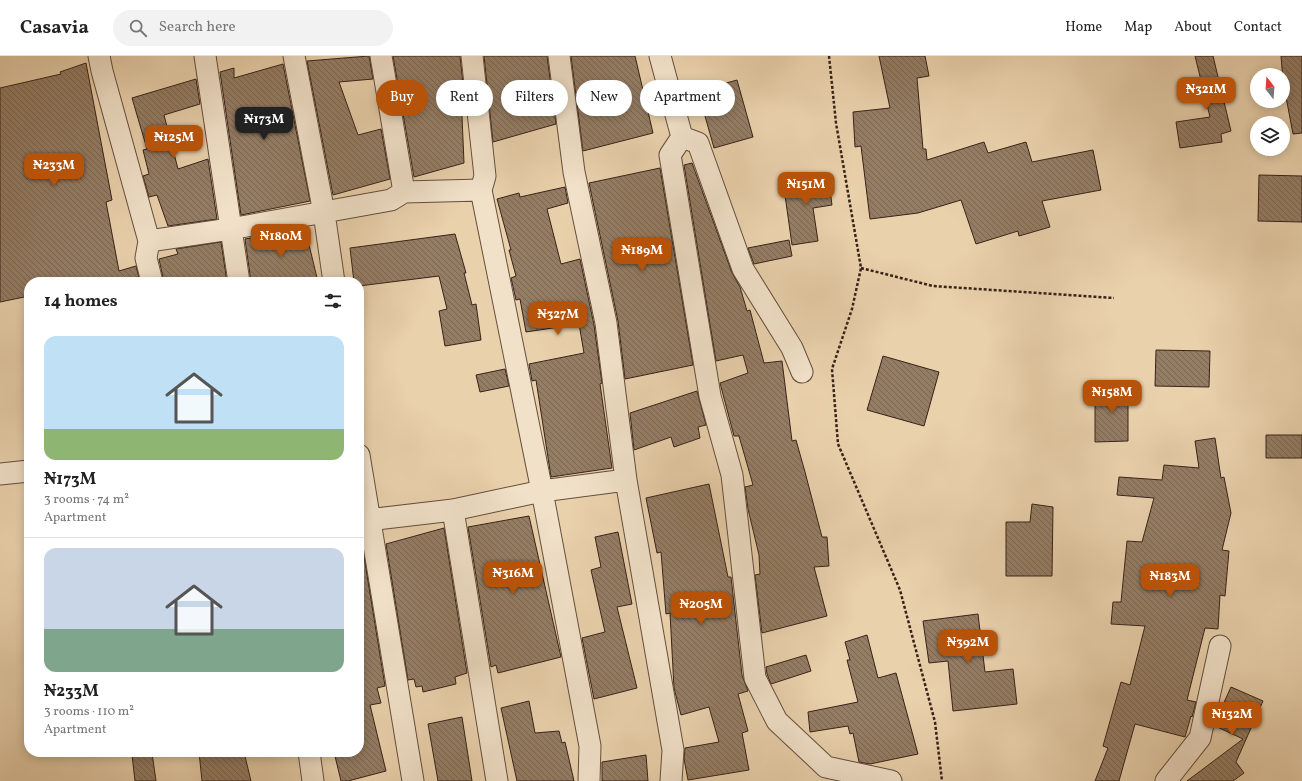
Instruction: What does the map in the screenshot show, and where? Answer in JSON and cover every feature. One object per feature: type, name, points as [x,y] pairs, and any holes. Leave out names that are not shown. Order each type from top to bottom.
[{"type":"street","points":[[99,56],[149,241],[146,258],[151,277]]},
{"type":"street","points":[[206,56],[238,277]]},
{"type":"street","points":[[294,56],[324,213],[333,277]]},
{"type":"street","points":[[381,56],[404,192]]},
{"type":"street","points":[[472,56],[485,176],[481,190],[542,491],[590,746],[589,781]]},
{"type":"street","points":[[559,56],[574,172],[606,323],[626,480],[673,750],[671,781]]},
{"type":"street","points":[[660,56],[682,137],[670,155],[710,396],[732,475],[755,678],[777,721],[826,767],[891,781]]},
{"type":"street","points":[[682,137],[698,143],[743,269],[792,348],[802,372]]},
{"type":"street","points":[[149,241],[324,213],[391,200],[404,192],[481,190]]},
{"type":"street","points":[[0,474],[24,472]]},
{"type":"street","points":[[413,781],[364,520],[453,510],[542,491],[626,480]]},
{"type":"street","points":[[453,510],[497,781]]},
{"type":"street","points":[[1166,781],[1200,738],[1220,646]]},
{"type":"street","points":[[310,757],[313,781]]},
{"type":"path","points":[[829,56],[836,123],[861,268],[852,309],[832,369],[838,444],[900,590],[935,722],[942,781]]},
{"type":"path","points":[[861,268],[933,286],[1114,298]]},
{"type":"building","points":[[369,56],[373,79],[339,82],[358,135],[381,129],[390,179],[333,195],[307,61]]},
{"type":"building","points":[[393,56],[460,56],[463,80],[436,80],[436,116],[462,116],[464,163],[414,177],[403,116],[428,116],[428,80],[397,80]]},
{"type":"building","points":[[484,56],[547,56],[550,80],[501,80],[501,116],[555,116],[556,124],[493,142],[490,116],[493,116],[493,80],[487,80]]},
{"type":"building","points":[[571,56],[635,56],[641,80],[640,116],[649,116],[653,133],[583,151],[579,116],[632,116],[632,80],[576,80],[576,96]]},
{"type":"building","points":[[879,56],[925,56],[929,76],[917,78],[923,149],[926,149],[927,160],[984,142],[988,153],[1026,142],[1032,162],[1093,150],[1101,190],[1042,201],[1050,227],[1019,236],[1018,231],[976,244],[961,200],[918,213],[870,219],[861,146],[855,147],[853,112],[890,108]]},
{"type":"building","points":[[1195,56],[1213,56],[1231,131],[1221,134],[1222,142],[1180,148],[1176,122],[1210,117]]},
{"type":"building","points":[[1281,56],[1302,56],[1302,133],[1293,134],[1288,108],[1290,108],[1290,68],[1282,68]]},
{"type":"building","points":[[86,63],[112,200],[106,202],[119,271],[136,266],[139,277],[24,277],[24,297],[0,302],[0,88],[61,74],[60,72]]},
{"type":"building","points":[[283,64],[310,201],[241,215],[220,72],[234,68],[234,78]]},
{"type":"building","points":[[196,79],[200,104],[164,115],[178,169],[208,159],[217,219],[168,226],[157,195],[149,197],[143,176],[149,174],[143,150],[147,149],[132,98]]},
{"type":"building","points":[[737,80],[753,137],[714,148],[705,116],[735,116],[735,81]]},
{"type":"building","points":[[692,163],[732,273],[740,287],[747,311],[750,310],[764,363],[782,361],[792,441],[796,440],[822,537],[827,537],[829,566],[814,567],[827,616],[762,633],[755,575],[760,574],[759,555],[748,509],[745,487],[753,485],[739,436],[734,436],[720,383],[748,373],[743,355],[716,361],[684,165]]},
{"type":"building","points":[[660,168],[693,365],[625,379],[618,321],[589,183]]},
{"type":"building","points":[[828,175],[832,205],[813,208],[818,241],[792,245],[783,181]]},
{"type":"building","points":[[1259,175],[1302,176],[1302,222],[1258,221]]},
{"type":"building","points":[[565,187],[568,203],[547,209],[561,264],[580,259],[594,325],[602,383],[600,384],[612,468],[551,477],[536,380],[532,381],[529,364],[584,353],[579,324],[526,332],[520,299],[516,300],[511,278],[516,276],[509,250],[511,250],[497,199],[519,193],[520,197]]},
{"type":"building","points":[[305,228],[317,277],[250,277],[245,239]]},
{"type":"building","points":[[455,234],[466,273],[464,273],[472,305],[476,304],[481,340],[445,346],[439,311],[447,309],[439,276],[364,285],[364,277],[353,277],[350,248]]},
{"type":"building","points":[[789,240],[792,256],[754,264],[748,248]]},
{"type":"building","points":[[221,242],[226,277],[163,277],[159,259],[178,254],[176,249]]},
{"type":"building","points":[[1156,350],[1210,351],[1209,387],[1155,386]]},
{"type":"building","points":[[883,356],[939,372],[924,426],[867,410]]},
{"type":"building","points":[[505,369],[509,386],[480,392],[476,375]]},
{"type":"building","points":[[1128,386],[1128,441],[1095,442],[1095,387]]},
{"type":"building","points":[[697,391],[706,425],[698,427],[700,438],[674,447],[671,437],[634,450],[630,413]]},
{"type":"building","points":[[1266,435],[1302,435],[1302,458],[1266,458]]},
{"type":"building","points":[[1215,438],[1221,478],[1224,477],[1231,513],[1222,550],[1229,551],[1225,596],[1220,595],[1218,629],[1205,628],[1187,700],[1196,702],[1192,717],[1191,716],[1185,737],[1135,724],[1119,781],[1095,781],[1108,748],[1103,746],[1121,682],[1130,685],[1145,626],[1111,624],[1113,602],[1121,602],[1127,541],[1142,542],[1154,498],[1117,495],[1119,477],[1162,480],[1164,465],[1199,468],[1195,441]]},
{"type":"building","points":[[709,484],[728,577],[731,577],[742,675],[748,691],[738,694],[748,731],[742,733],[749,770],[688,780],[684,759],[685,748],[719,742],[709,707],[681,715],[674,688],[670,613],[666,614],[661,552],[657,553],[646,498]]},
{"type":"building","points":[[1032,504],[1053,507],[1052,576],[1006,576],[1006,522],[1030,522]]},
{"type":"building","points":[[529,516],[561,657],[498,673],[496,665],[491,667],[468,527]]},
{"type":"building","points":[[444,528],[467,673],[455,677],[456,684],[423,692],[422,686],[416,687],[414,679],[408,680],[386,544]]},
{"type":"building","points":[[618,532],[632,604],[617,607],[637,688],[594,699],[582,638],[605,632],[591,570],[601,567],[595,537]]},
{"type":"building","points":[[364,556],[385,686],[377,688],[381,703],[370,705],[386,771],[348,781],[341,781],[335,757],[364,757]]},
{"type":"building","points":[[978,614],[985,672],[1013,669],[1017,704],[953,711],[948,661],[929,663],[923,621]]},
{"type":"building","points":[[867,635],[878,678],[896,673],[918,754],[870,764],[859,762],[853,733],[850,734],[848,726],[810,732],[808,712],[858,702],[847,660],[850,660],[845,642]]},
{"type":"building","points":[[806,655],[811,671],[771,684],[766,667]]},
{"type":"building","points":[[1231,687],[1263,701],[1236,762],[1244,773],[1233,781],[1187,781],[1243,739],[1215,726],[1219,708],[1221,709]]},
{"type":"building","points":[[529,701],[535,733],[559,731],[562,743],[565,742],[574,781],[517,781],[501,708]]},
{"type":"building","points":[[462,717],[472,781],[438,781],[428,724]]},
{"type":"building","points":[[646,755],[648,781],[602,781],[602,762]]},
{"type":"building","points":[[132,757],[153,757],[156,781],[135,781]]},
{"type":"building","points":[[200,757],[245,757],[251,781],[202,781]]}]
